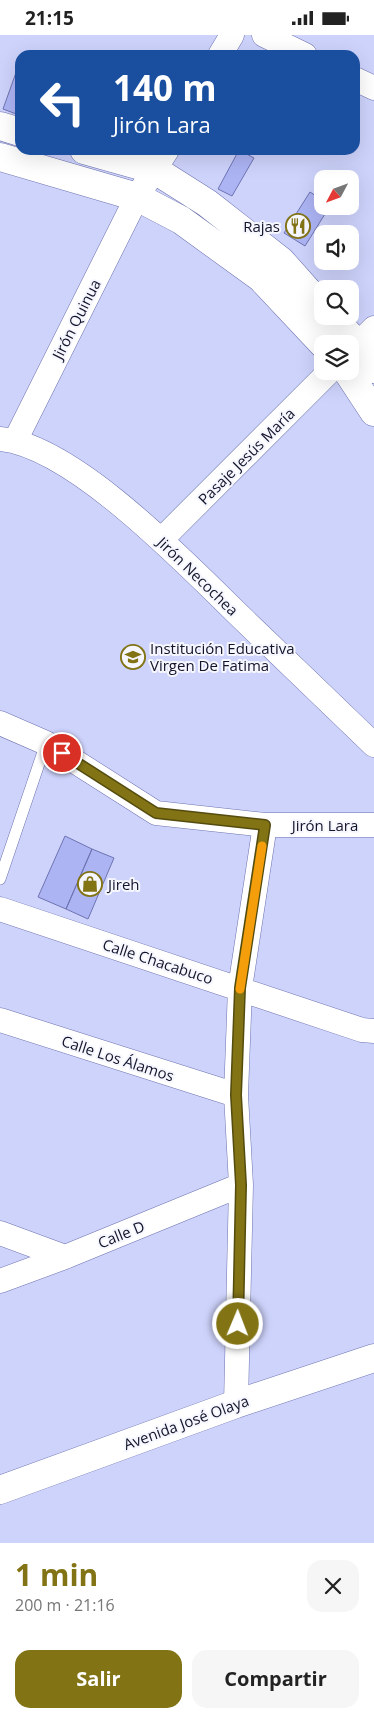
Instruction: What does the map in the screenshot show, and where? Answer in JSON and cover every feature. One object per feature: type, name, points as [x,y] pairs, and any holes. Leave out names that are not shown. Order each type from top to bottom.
[{"type":"street","points":[[223,50],[232,35]]},
{"type":"street","points":[[264,35],[295,50]]},
{"type":"street","points":[[360,81],[374,88]]},
{"type":"street","points":[[0,126],[15,130]]},
{"type":"street","points":[[122,155],[161,160],[207,203],[281,261],[314,298]]},
{"type":"street","points":[[0,157],[137,197],[181,219],[261,278],[315,335]]},
{"type":"street","name":"Jirón Quinua","points":[[8,440],[137,197],[161,160]]},
{"type":"street","points":[[342,325],[361,341],[374,369]]},
{"type":"street","name":"Pasaje Jesús María","points":[[161,540],[321,380]]},
{"type":"street","points":[[353,380],[374,412]]},
{"type":"street","name":"Jirón Necochea","points":[[8,440],[49,456],[76,471],[161,540],[374,745]]},
{"type":"street","name":"Jirón Lara","points":[[0,723],[46,743],[156,813],[265,825],[374,825]]},
{"type":"street","points":[[236,1404],[241,1185],[236,1095],[240,988],[265,825]]},
{"type":"street","name":"Calle Chacabuco","points":[[0,909],[362,1030],[374,1031]]},
{"type":"street","name":"Calle Los Álamos","points":[[0,1020],[236,1095]]},
{"type":"street","name":"Calle D","points":[[0,1281],[66,1257],[241,1185]]},
{"type":"street","points":[[0,1233],[66,1257]]},
{"type":"street","name":"Avenida José Olaya","points":[[0,1490],[236,1404],[374,1358]]},
{"type":"lane","points":[[0,879],[46,743]]},
{"type":"building","points":[[15,75],[15,114],[3,109]]},
{"type":"building","points":[[236,155],[248,155],[254,158],[232,196],[218,189]]},
{"type":"building","points":[[310,192],[314,195],[314,215],[324,215],[318,225],[314,225],[314,232],[305,246],[284,233]]},
{"type":"building","points":[[65,836],[92,849],[66,909],[38,897]]},
{"type":"building","name":"Jireh","points":[[92,849],[114,858],[88,919],[66,909]]},
{"type":"slow traffic","points":[[240,989],[262,846]]},
{"type":"place","name":"Rajas","points":[[298,226]]},
{"type":"place","name":"Institución Educativa Virgen De Fatima","points":[[133,657]]},
{"type":"place","name":"Jireh","points":[[90,884]]},
{"type":"route","points":[[62,753],[156,813],[265,825],[240,988],[236,1095],[241,1185],[238,1324]]}]
